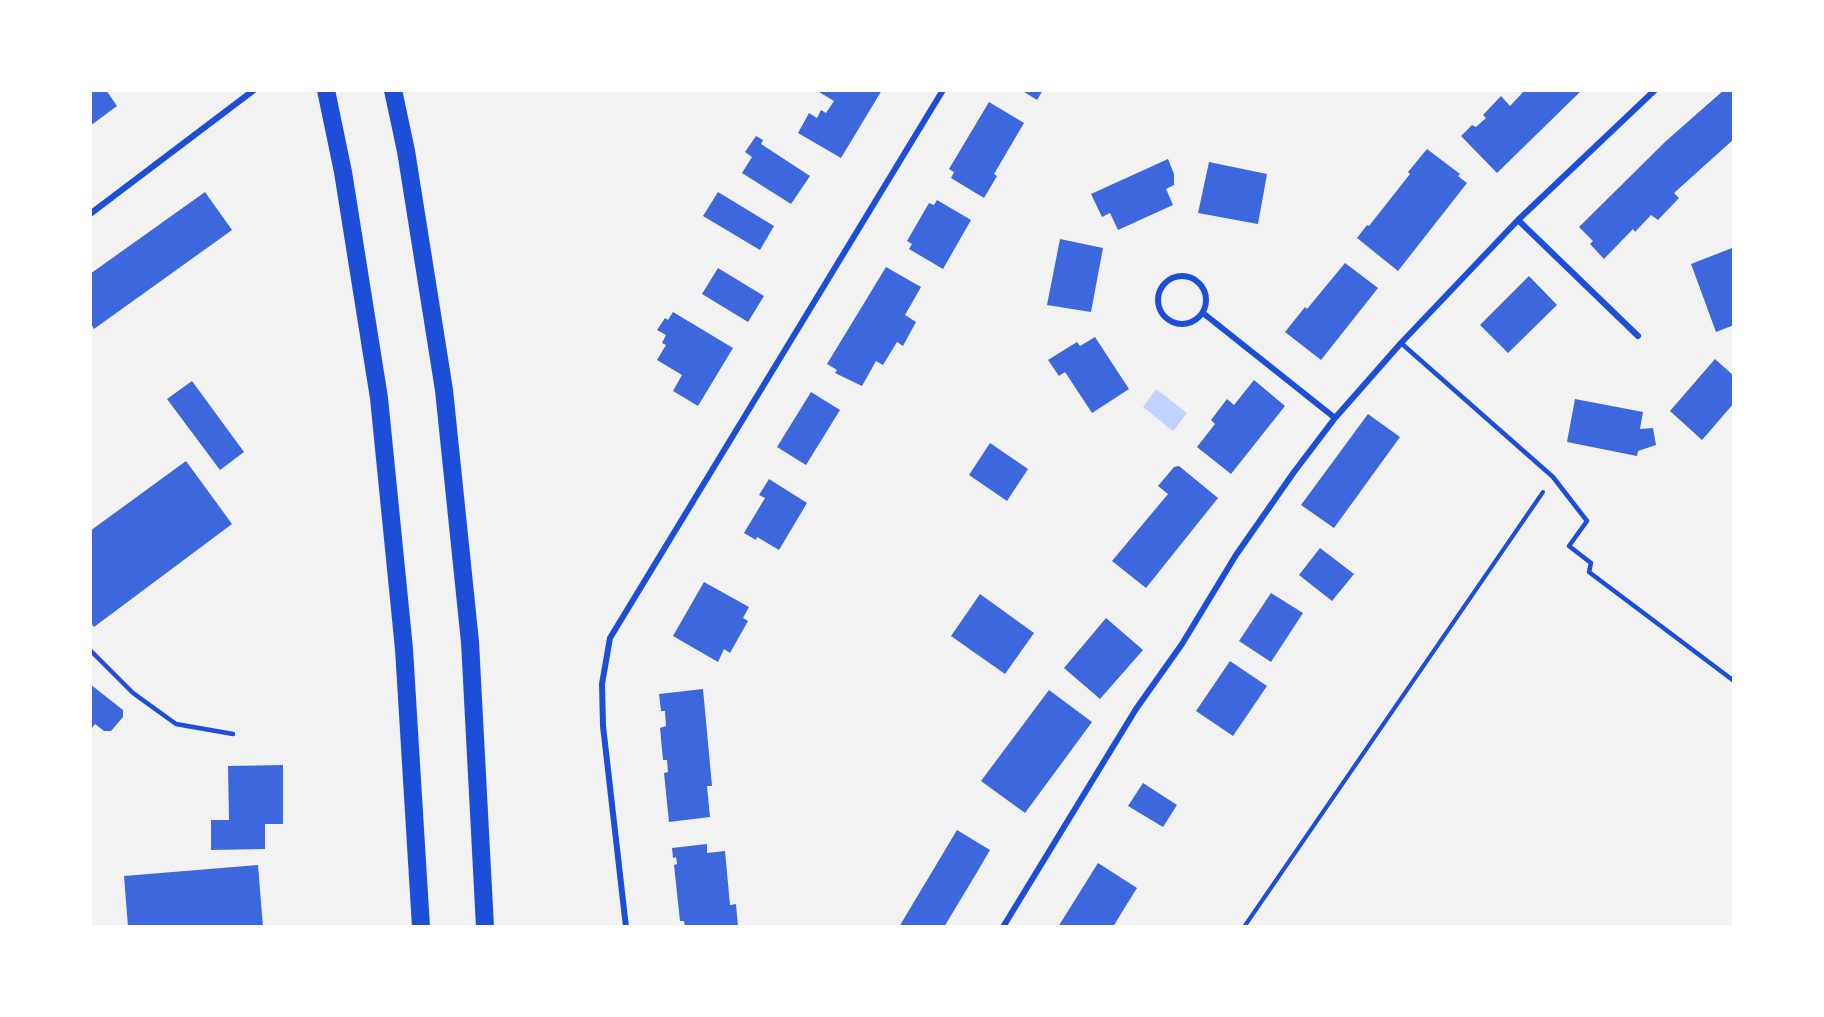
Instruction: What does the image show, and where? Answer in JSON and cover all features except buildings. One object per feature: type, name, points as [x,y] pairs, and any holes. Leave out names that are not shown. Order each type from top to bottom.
[{"type":"highway","points":[[326,90],[342,172],[379,398],[404,649],[421,927]]},
{"type":"highway","points":[[393,90],[406,151],[444,390],[470,642],[485,927]]},
{"type":"street","points":[[90,214],[255,90]]},
{"type":"street","points":[[626,927],[603,726],[602,684],[610,638],[943,90]]},
{"type":"street","points":[[1003,927],[1136,709],[1182,644],[1251,532],[1335,418],[1401,343],[1518,220],[1655,90]]},
{"type":"street","points":[[1518,220],[1638,336]]},
{"type":"street","points":[[1182,276],[1199,282],[1206,294],[1206,307],[1203,313],[1195,320],[1184,324],[1169,320],[1160,309],[1158,299],[1165,283],[1182,276]]},
{"type":"street","points":[[1203,313],[1335,418]]},
{"type":"lane","points":[[1401,343],[1553,477],[1587,521],[1569,546],[1591,563],[1589,572],[1734,681]]},
{"type":"lane","points":[[90,650],[133,693],[176,724],[233,734]]},
{"type":"path","points":[[1244,927],[1553,477]]},
{"type":"water","points":[[1156,389],[1187,413],[1173,431],[1143,407]]}]
